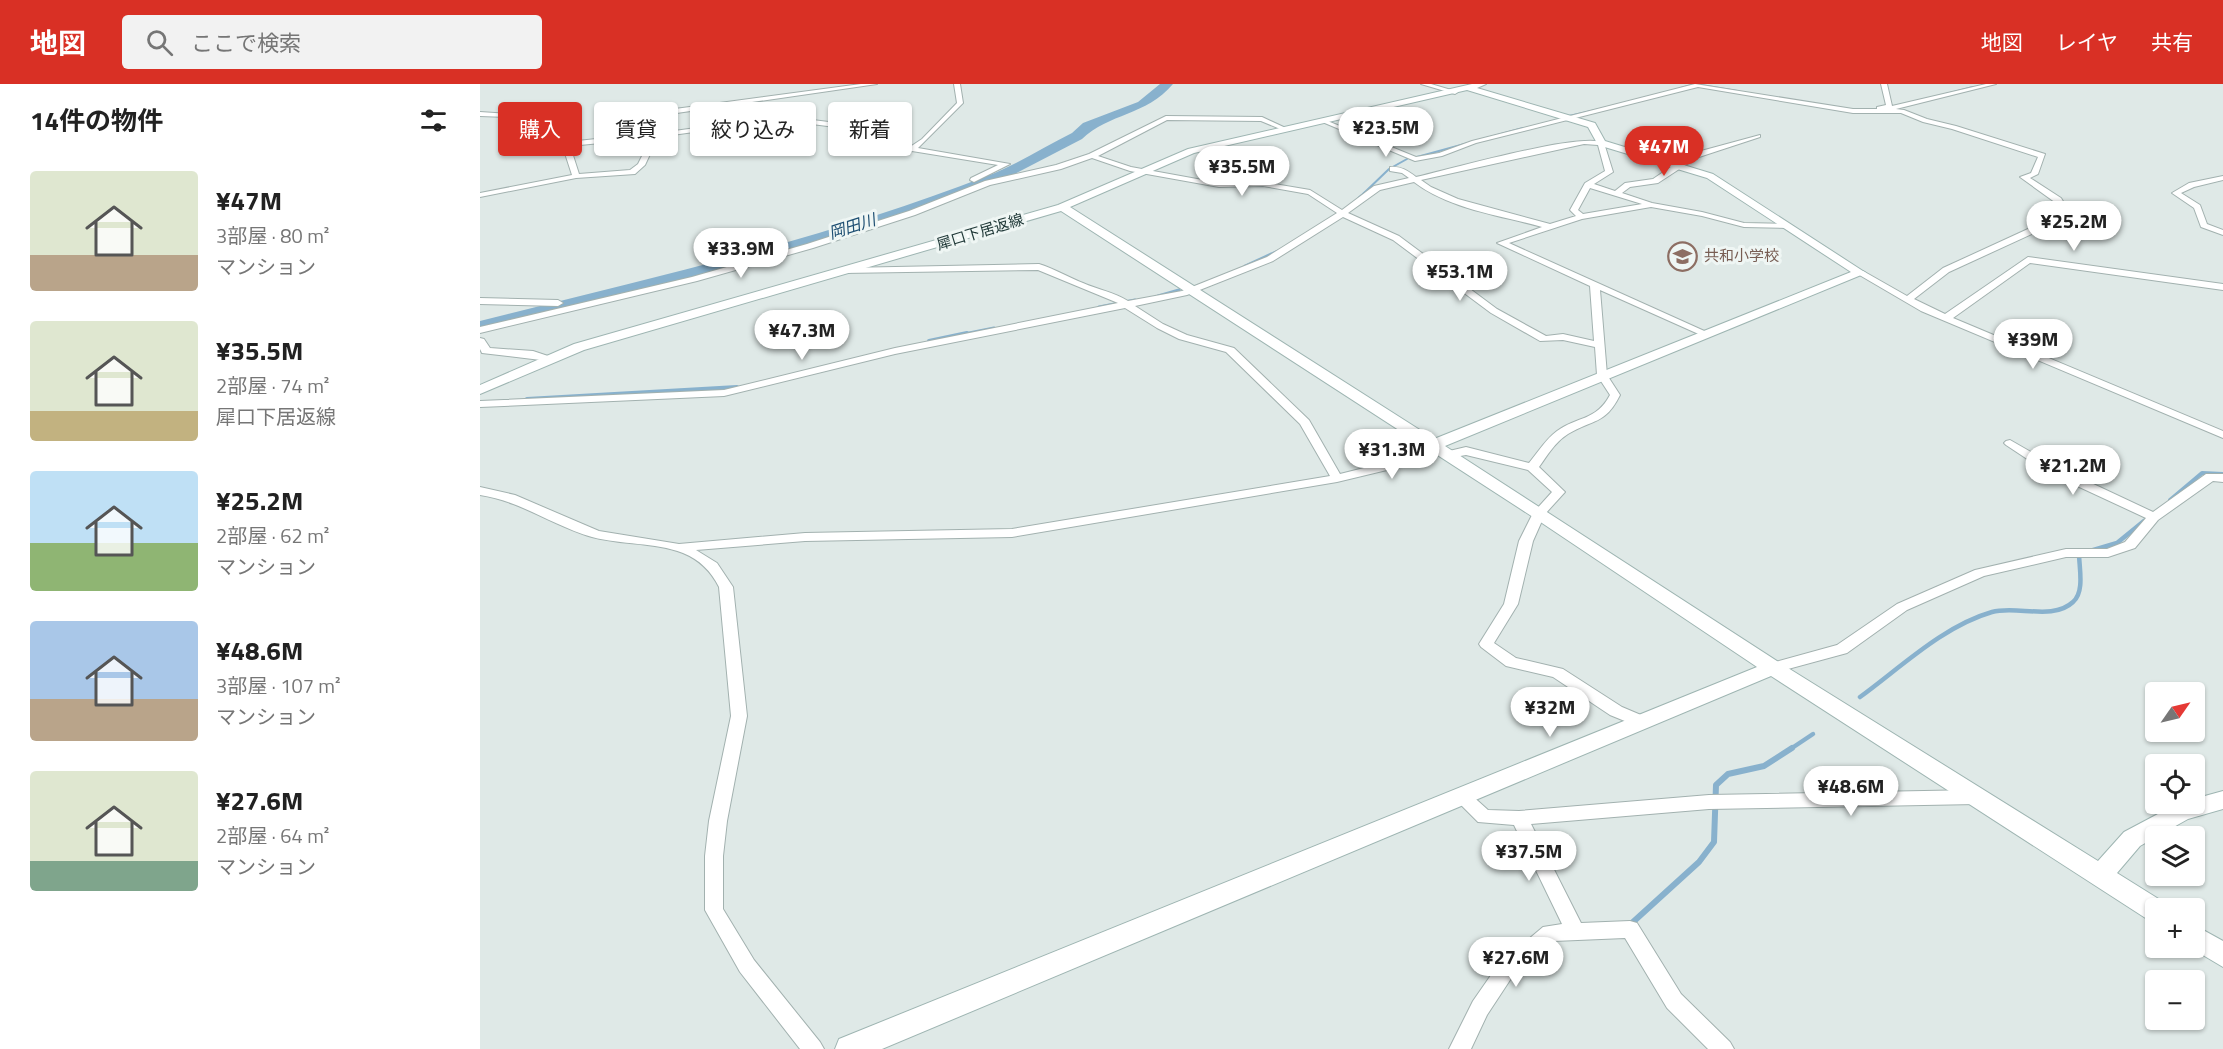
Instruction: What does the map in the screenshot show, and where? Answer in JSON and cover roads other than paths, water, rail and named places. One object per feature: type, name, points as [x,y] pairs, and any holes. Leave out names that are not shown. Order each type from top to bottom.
[{"type":"street","points":[[678,111],[874,84]]},
{"type":"street","points":[[912,148],[924,140],[960,102],[957,84]]},
{"type":"street","points":[[1424,84],[1461,88],[1592,125],[1601,143],[1610,172],[1588,185],[1574,210],[1581,218]]},
{"type":"street","name":"犀口下居返線","points":[[480,390],[549,358],[579,347],[1062,207],[1191,151],[1482,84]]},
{"type":"street","points":[[1714,87],[1727,84]]},
{"type":"street","points":[[1884,84],[1889,106],[1874,109],[1878,110],[1993,84]]},
{"type":"street","points":[[480,404],[724,393],[895,351],[1056,321],[1122,303],[1192,291],[1270,259],[1345,212],[1377,188],[1393,169],[1415,159],[1440,155],[1474,142],[1624,105],[1691,85],[1853,111],[1902,111],[1925,121],[1954,127],[2040,155],[2042,158],[2034,174],[2024,177],[2060,203],[2031,231],[1946,270],[1907,300]]},
{"type":"street","points":[[480,114],[498,115]]},
{"type":"street","points":[[678,132],[781,118],[828,124]]},
{"type":"street","points":[[480,330],[694,279],[912,213],[988,183],[1058,168],[1092,156],[1166,118],[1262,119],[1287,130]]},
{"type":"street","points":[[1323,121],[1415,159]]},
{"type":"street","points":[[1616,194],[1628,185],[1655,181],[1693,156],[1758,136]]},
{"type":"street","points":[[1377,188],[1547,149],[1584,142],[1601,143],[1710,177],[1860,273],[1907,300],[2223,435]]},
{"type":"street","points":[[912,148],[1006,164],[973,180],[988,183]]},
{"type":"street","points":[[568,156],[576,176]]},
{"type":"street","points":[[480,195],[576,176],[632,172],[641,165],[646,156]]},
{"type":"street","points":[[1092,156],[1144,172],[1219,185],[1263,184],[1310,192],[1345,212],[1347,216],[1396,238],[1494,310],[1544,339],[1563,337],[1601,345]]},
{"type":"street","points":[[1393,169],[1404,171],[1428,189],[1455,201],[1551,227]]},
{"type":"street","points":[[2223,178],[2192,185],[2176,193],[2197,207],[2201,222],[2223,233]]},
{"type":"street","points":[[1588,185],[1651,205],[1702,214],[1744,225],[1788,226]]},
{"type":"street","points":[[1651,205],[1581,218],[1501,243],[1706,334]]},
{"type":"street","points":[[1062,207],[1449,454],[1773,668],[2145,904]]},
{"type":"street","points":[[1946,318],[2028,260],[2223,287]]},
{"type":"street","points":[[846,271],[1039,267],[1122,303],[1183,337],[1230,350],[1305,422],[1337,478]]},
{"type":"street","points":[[675,547],[805,537],[1012,533],[1337,478],[1412,460],[1432,444],[1860,273]]},
{"type":"street","points":[[1532,467],[1562,433],[1596,419],[1609,408],[1615,395],[1602,375],[1595,286]]},
{"type":"street","points":[[480,301],[558,303]]},
{"type":"street","points":[[480,341],[486,351],[504,355],[534,353],[549,358]]},
{"type":"street","points":[[2010,443],[2051,469],[2154,517]]},
{"type":"street","points":[[1449,454],[1466,451],[1532,467],[1559,492],[1539,513],[1526,541],[1510,604],[1486,644],[1511,662],[1558,673],[1591,696],[1642,722]]},
{"type":"street","points":[[849,1049],[1773,668],[1842,649],[1902,607],[1980,573],[2066,553],[2108,553],[2130,545],[2154,517],[2210,477],[2223,478]]},
{"type":"street","points":[[480,491],[501,493],[596,534],[675,547],[698,555],[717,569],[726,586],[739,716],[717,833],[714,910],[747,966],[813,1049]]},
{"type":"street","points":[[1462,797],[1484,817],[1519,818],[1717,802],[1977,797]]},
{"type":"street","points":[[2100,874],[2132,838],[2181,812],[2223,800]]},
{"type":"street","points":[[1519,818],[1575,930]]},
{"type":"street","points":[[1460,1049],[1480,1008],[1505,971],[1550,933],[1630,929],[1674,1001],[1723,1049]]},
{"type":"street","points":[[2205,943],[2223,955]]},
{"type":"waterway","name":"岡田川","points":[[480,327],[752,258],[845,230],[994,179],[1077,136],[1088,126],[1142,105],[1167,84]]},
{"type":"waterway","points":[[1681,88],[1695,84],[1737,91]]},
{"type":"waterway","points":[[1946,94],[1973,87]]},
{"type":"waterway","points":[[1569,116],[1609,107]]},
{"type":"waterway","points":[[1417,157],[1523,128]]},
{"type":"waterway","points":[[1363,194],[1389,169],[1407,159]]},
{"type":"waterway","points":[[1359,198],[1365,193]]},
{"type":"waterway","points":[[1245,266],[1278,251]]},
{"type":"waterway","points":[[1158,296],[1179,290]]},
{"type":"waterway","points":[[1099,307],[1135,300]]},
{"type":"waterway","points":[[959,335],[994,328]]},
{"type":"waterway","points":[[929,341],[967,333]]},
{"type":"waterway","points":[[527,399],[737,387]]},
{"type":"waterway","points":[[2170,500],[2202,473],[2223,474]]},
{"type":"waterway","points":[[2090,551],[2117,543],[2144,521]]},
{"type":"waterway","points":[[1860,697],[1939,637],[1974,618],[2002,610],[2045,612],[2065,608],[2077,598],[2079,592],[2079,553]]},
{"type":"waterway","points":[[1792,748],[1813,734]]},
{"type":"waterway","points":[[1633,922],[1699,862],[1714,842],[1716,785],[1728,774],[1764,766],[1792,748]]},
{"type":"place","name":"共和小学校","points":[[1683,256]]}]
